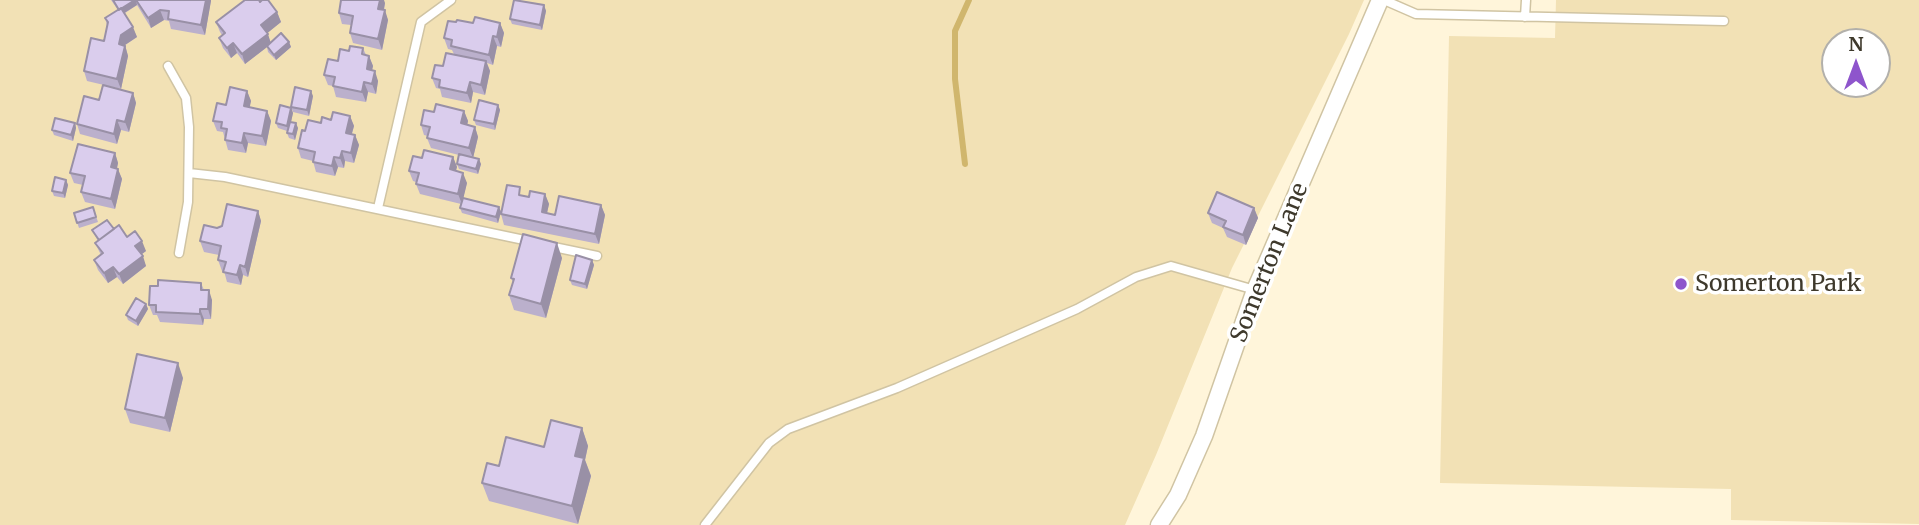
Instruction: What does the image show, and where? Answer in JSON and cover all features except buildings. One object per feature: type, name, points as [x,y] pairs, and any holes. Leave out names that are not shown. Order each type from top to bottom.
[{"type":"street","name":"Somerton Lane","points":[[1159,525],[1178,495],[1204,436],[1255,290],[1382,0]]},
{"type":"lane","points":[[378,208],[421,22],[451,0]]},
{"type":"lane","points":[[1382,0],[1416,14],[1724,21]]},
{"type":"lane","points":[[1525,0],[1525,17]]},
{"type":"lane","points":[[168,66],[186,97],[189,127],[188,202],[179,253]]},
{"type":"lane","points":[[189,173],[225,177],[378,208],[597,256]]},
{"type":"lane","points":[[705,525],[769,443],[788,429],[897,388],[1077,309],[1136,277],[1171,266],[1255,290]]},
{"type":"shaded area","points":[[0,0],[1364,0],[1232,268],[1125,525],[0,525]]},
{"type":"shaded area","name":"Somerton Park","points":[[1556,0],[1919,0],[1919,524],[1731,520],[1731,489],[1440,483],[1449,36],[1555,38]]},
{"type":"waterway","points":[[965,164],[955,79],[955,31],[969,0]]},
{"type":"place","name":"Somerton Park","points":[[1681,284]]}]
